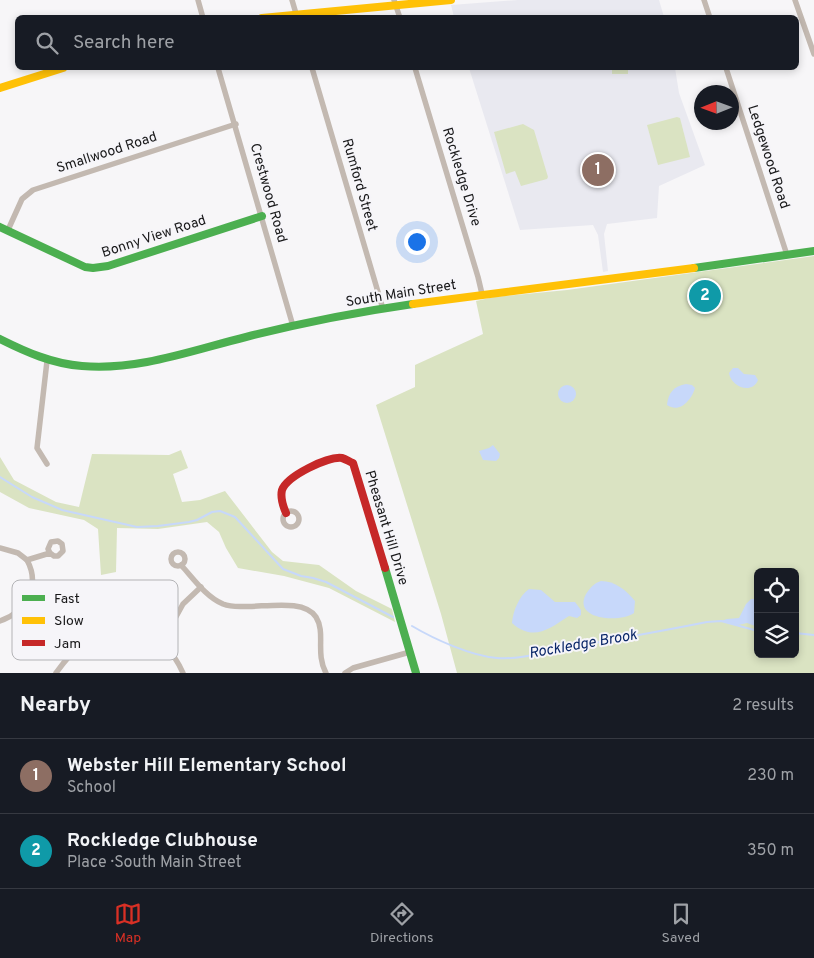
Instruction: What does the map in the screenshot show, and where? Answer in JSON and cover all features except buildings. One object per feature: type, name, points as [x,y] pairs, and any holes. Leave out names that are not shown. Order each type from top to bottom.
[{"type":"street","points":[[198,0],[202,15]]},
{"type":"street","points":[[292,0],[296,15]]},
{"type":"street","points":[[304,15],[395,3],[451,0]]},
{"type":"street","points":[[704,0],[709,15]]},
{"type":"street","points":[[795,0],[814,54]]},
{"type":"street","points":[[395,3],[399,15]]},
{"type":"street","points":[[0,88],[57,70]]},
{"type":"street","name":"Crestwood Road","points":[[219,70],[236,124],[293,326]]},
{"type":"street","name":"Rumford Street","points":[[313,70],[383,309]]},
{"type":"street","name":"Rockledge Drive","points":[[416,70],[482,294]]},
{"type":"street","name":"Ledgewood Road","points":[[727,70],[787,255]]},
{"type":"street","name":"Smallwood Road","points":[[4,229],[22,199],[33,190],[236,124]]},
{"type":"street","name":"Bonny View Road","points":[[4,229],[80,265],[98,268],[262,216]]},
{"type":"street","name":"South Main Street","points":[[0,339],[30,354],[74,366],[94,367],[143,362],[177,356],[293,326],[383,309],[482,294],[814,251]]},
{"type":"street","points":[[46,464],[37,448],[47,360]]},
{"type":"street","name":"Pheasant Hill Drive","points":[[286,513],[283,507],[282,493],[293,475],[335,459],[342,458],[353,463],[416,673]]},
{"type":"street","points":[[0,548],[18,553],[27,560],[31,568],[33,580]]},
{"type":"street","points":[[27,560],[50,553]]},
{"type":"street","points":[[181,565],[201,587],[217,600],[230,606],[294,606],[309,610],[316,617],[320,627],[320,654],[326,673]]},
{"type":"street","points":[[178,613],[183,604],[201,587]]},
{"type":"street","points":[[0,621],[12,616]]},
{"type":"street","points":[[345,673],[353,668],[410,652]]},
{"type":"street","points":[[56,673],[67,660]]},
{"type":"street","points":[[176,660],[184,673]]},
{"type":"shaded area","points":[[518,0],[659,0],[663,15],[454,15],[451,5]]},
{"type":"shaded area","points":[[470,70],[675,70],[679,93],[705,165],[659,186],[657,218],[607,224],[604,234],[608,271],[603,272],[598,235],[593,225],[520,230]]},
{"type":"green space","points":[[612,70],[628,70],[628,74],[612,74]]},
{"type":"green space","points":[[677,117],[680,118],[690,157],[658,165],[647,125]]},
{"type":"green space","points":[[523,124],[534,130],[548,177],[547,179],[521,186],[515,171],[506,174],[494,132]]},
{"type":"green space","points":[[814,256],[814,673],[457,673],[441,614],[376,405],[415,387],[415,365],[483,334],[476,301],[494,297],[567,290]]},
{"type":"green space","points":[[181,450],[188,468],[173,474],[182,502],[200,500],[225,491],[272,552],[283,561],[319,565],[356,591],[392,609],[395,622],[329,588],[284,576],[238,568],[219,532],[207,522],[158,529],[117,528],[116,572],[101,575],[98,529],[84,520],[29,508],[0,492],[0,457],[14,480],[56,502],[79,507],[92,454],[169,455]]},
{"type":"water","points":[[733,368],[738,368],[744,374],[755,375],[758,380],[755,385],[747,388],[734,382],[729,373]]},
{"type":"water","points":[[567,385],[573,388],[576,394],[573,400],[567,403],[561,400],[558,394],[561,388]]},
{"type":"water","points":[[692,385],[695,388],[688,401],[676,408],[667,405],[672,391],[678,386]]},
{"type":"water","points":[[493,445],[500,454],[499,458],[496,461],[483,460],[479,451]]},
{"type":"water","points":[[601,581],[616,584],[628,593],[635,601],[634,613],[619,618],[600,617],[591,614],[583,603],[586,594],[592,586]]},
{"type":"water","points":[[529,589],[541,590],[555,602],[575,602],[581,610],[581,615],[577,618],[569,616],[541,632],[527,632],[520,629],[512,623],[514,614],[519,600]]},
{"type":"water","points":[[751,599],[754,599],[754,626],[747,623],[738,625],[721,621],[739,618],[746,604]]},
{"type":"waterway","name":"Rockledge Brook","points":[[0,477],[32,497],[62,510],[137,527],[189,522],[212,512],[220,511],[235,517],[283,569],[326,582],[393,617]]},
{"type":"waterway","name":"Rockledge Brook","points":[[412,626],[464,650],[497,658],[525,656],[707,622],[721,621],[754,630]]},
{"type":"waterway","name":"Rockledge Brook","points":[[799,633],[814,635]]},
{"type":"traffic: fast","points":[[0,227],[85,267],[93,268],[108,266],[262,216]]},
{"type":"traffic: fast","points":[[694,268],[814,251]]},
{"type":"traffic: fast","points":[[0,339],[30,353],[61,363],[103,367],[165,358],[308,323],[413,304]]},
{"type":"traffic: fast","points":[[385,568],[416,673]]},
{"type":"traffic: slow","points":[[294,15],[451,0]]},
{"type":"traffic: slow","points":[[0,88],[57,70]]},
{"type":"traffic: slow","points":[[413,304],[694,268]]},
{"type":"traffic: jam","points":[[286,513],[281,493],[285,485],[299,473],[327,460],[336,458],[342,458],[353,463],[385,568]]},
{"type":"place","name":"Webster Hill Elementary School","points":[[598,170]]},
{"type":"place","name":"Rockledge Clubhouse","points":[[705,296]]}]
